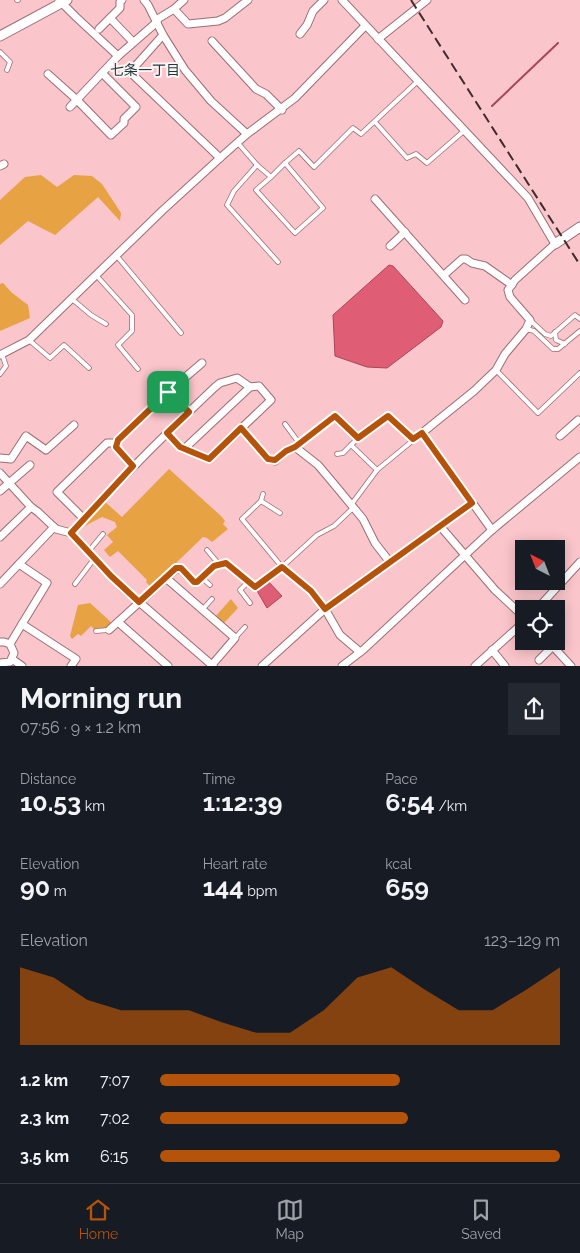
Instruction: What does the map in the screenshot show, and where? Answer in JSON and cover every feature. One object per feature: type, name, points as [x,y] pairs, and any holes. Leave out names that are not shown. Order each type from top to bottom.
[{"type":"street","points":[[99,29],[120,8],[122,0]]},
{"type":"street","points":[[144,0],[185,70],[205,95],[248,134]]},
{"type":"street","points":[[70,107],[118,56],[156,21],[184,0]]},
{"type":"street","points":[[174,9],[188,24],[218,21],[225,18],[248,0]]},
{"type":"street","points":[[300,34],[307,26],[312,11],[324,0]]},
{"type":"street","points":[[342,0],[528,198],[555,244]]},
{"type":"street","points":[[378,39],[428,0]]},
{"type":"street","points":[[0,36],[63,1],[76,17],[118,56]]},
{"type":"street","points":[[110,18],[133,42]]},
{"type":"street","points":[[1,354],[29,340],[116,255],[220,158],[248,134],[282,110],[311,83],[365,26]]},
{"type":"street","points":[[163,35],[130,72],[220,158]]},
{"type":"street","points":[[212,41],[256,89],[266,94],[282,110]]},
{"type":"street","points":[[48,74],[111,135],[124,123],[124,119],[136,106],[102,73]]},
{"type":"street","points":[[376,199],[465,300]]},
{"type":"street","points":[[492,530],[422,433],[474,391],[496,370],[505,354],[526,329],[530,320],[510,297],[508,290],[555,244],[579,230]]},
{"type":"street","points":[[390,246],[405,232]]},
{"type":"street","points":[[444,276],[462,259],[466,259],[472,263],[485,266],[512,285]]},
{"type":"street","points":[[133,466],[116,447],[118,440],[168,392],[202,363]]},
{"type":"street","points":[[71,533],[133,466],[215,387],[234,377],[250,387]]},
{"type":"street","points":[[167,433],[180,447],[184,449],[209,459],[271,400],[258,386],[250,387],[184,449]]},
{"type":"street","points":[[168,392],[189,412]]},
{"type":"street","points":[[560,436],[577,420]]},
{"type":"street","points":[[0,458],[11,459],[26,436],[46,450],[74,425]]},
{"type":"street","points":[[241,428],[271,460],[275,460],[297,445],[318,466],[365,522],[375,543],[389,562]]},
{"type":"street","points":[[84,519],[58,492],[108,443],[117,444]]},
{"type":"street","points":[[342,666],[360,652],[492,530],[580,457]]},
{"type":"street","points":[[0,491],[30,465]]},
{"type":"street","points":[[0,472],[31,507],[54,527],[71,533],[123,588],[212,665],[235,638],[166,578]]},
{"type":"street","points":[[262,666],[325,609],[472,503]]},
{"type":"street","points":[[0,537],[31,507]]},
{"type":"street","points":[[440,526],[495,590],[515,609]]},
{"type":"street","points":[[0,584],[54,527]]},
{"type":"street","points":[[545,600],[580,562]]},
{"type":"street","points":[[10,644],[47,583],[19,564]]},
{"type":"street","points":[[109,630],[119,618],[176,568],[181,568],[194,582],[200,580]]},
{"type":"street","points":[[325,609],[340,635],[360,652]]},
{"type":"street","points":[[119,618],[168,666]]},
{"type":"street","points":[[22,624],[76,658],[71,666]]},
{"type":"street","points":[[475,666],[515,630]]},
{"type":"street","points":[[0,642],[10,644],[14,653],[12,659],[7,663],[0,664]]},
{"type":"street","points":[[492,650],[504,666]]},
{"type":"street","points":[[538,660],[546,650]]},
{"type":"street","points":[[556,650],[571,666]]},
{"type":"street","points":[[12,659],[22,666]]},
{"type":"lane","points":[[0,52],[10,62],[7,70]]},
{"type":"lane","points":[[285,163],[323,208],[295,233],[256,190],[285,163],[299,151],[314,167],[353,128],[361,134],[418,81]]},
{"type":"lane","points":[[375,122],[407,158],[416,154],[426,163],[465,130]]},
{"type":"lane","points":[[238,142],[257,165],[271,177]]},
{"type":"lane","points":[[257,165],[234,191],[227,205],[278,262]]},
{"type":"lane","points":[[116,255],[181,333]]},
{"type":"lane","points":[[96,275],[132,315],[132,331],[118,345],[138,369]]},
{"type":"lane","points":[[72,299],[91,315],[106,324]]},
{"type":"lane","points":[[530,320],[545,334],[551,336],[576,315],[580,319]]},
{"type":"lane","points":[[526,329],[534,331],[553,349],[558,349],[580,331]]},
{"type":"lane","points":[[555,332],[556,340],[565,344]]},
{"type":"lane","points":[[29,340],[50,358],[64,344],[89,368]]},
{"type":"lane","points":[[0,374],[6,366],[1,354]]},
{"type":"lane","points":[[496,370],[538,413],[580,373]]},
{"type":"lane","points":[[285,424],[297,445],[335,416],[358,438]]},
{"type":"lane","points":[[338,454],[343,453],[358,438],[388,416],[413,439]]},
{"type":"lane","points":[[210,585],[200,580],[218,563],[226,563],[255,587],[282,567],[317,535],[334,526],[352,507],[377,470],[422,433]]},
{"type":"lane","points":[[351,445],[377,470]]},
{"type":"lane","points":[[263,494],[261,501],[242,519],[282,567],[311,591],[325,609]]},
{"type":"lane","points":[[261,501],[280,513]]},
{"type":"lane","points":[[88,552],[103,534]]},
{"type":"lane","points":[[207,550],[218,563]]},
{"type":"lane","points":[[74,584],[94,559]]},
{"type":"lane","points":[[249,582],[240,590],[250,603]]},
{"type":"lane","points":[[202,610],[212,599]]},
{"type":"lane","points":[[235,638],[246,627]]},
{"type":"lane","points":[[96,631],[109,630]]},
{"type":"shaded area","points":[[41,175],[57,187],[74,175],[92,176],[102,184],[121,213],[120,221],[98,197],[55,235],[28,221],[0,245],[0,200],[25,177]]},
{"type":"shaded area","points":[[389,265],[393,266],[443,321],[441,327],[387,368],[367,367],[335,356],[333,315]]},
{"type":"shaded area","points":[[3,283],[28,305],[30,318],[0,331],[0,284]]},
{"type":"shaded area","points":[[169,469],[221,516],[225,521],[223,524],[228,529],[212,542],[203,537],[151,587],[146,582],[147,580],[118,551],[110,557],[104,550],[113,542],[107,535],[117,527],[115,522],[102,517],[77,530],[104,501],[122,517]]},
{"type":"shaded area","points":[[266,579],[282,596],[267,608],[256,589]]},
{"type":"shaded area","points":[[231,599],[238,608],[223,624],[215,617]]},
{"type":"shaded area","points":[[90,603],[112,623],[107,628],[94,629],[91,626],[81,636],[78,634],[72,639],[70,636],[78,605]]},
{"type":"waterway","points":[[492,106],[558,43]]},
{"type":"railway","points":[[411,0],[580,265]]},
{"type":"district","name":"七条一丁目","points":[[145,70]]},
{"type":"route","points":[[168,392],[189,412],[167,433],[180,447],[209,459],[241,428],[268,459],[275,460],[335,416],[358,438],[388,416],[413,439],[422,433],[472,503],[325,609],[311,591],[282,567],[255,587],[226,563],[218,563],[197,582],[194,582],[181,568],[176,568],[139,602],[98,563],[71,533],[133,466],[116,447],[118,440],[168,392]]}]
